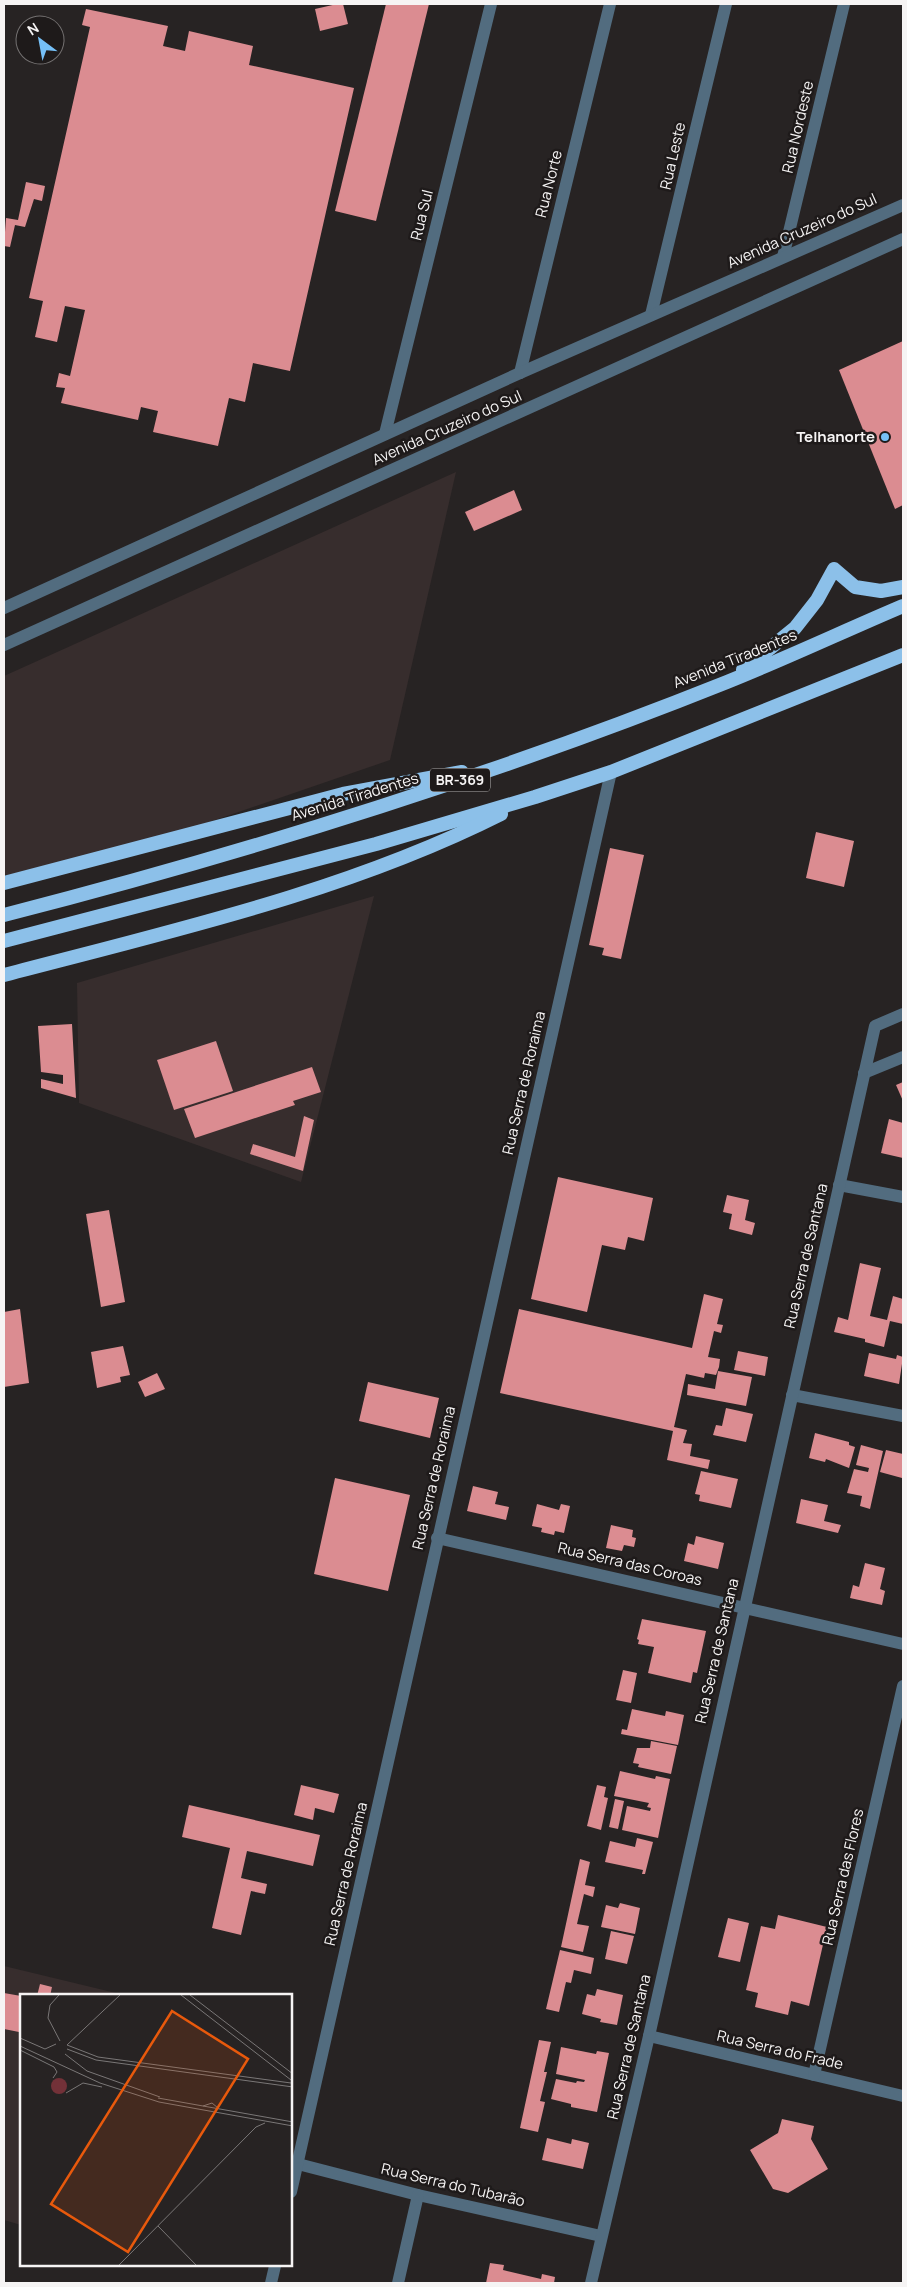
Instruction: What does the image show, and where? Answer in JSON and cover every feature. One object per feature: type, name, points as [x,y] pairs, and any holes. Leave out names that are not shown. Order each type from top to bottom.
[{"type":"highway","points":[[728,682],[796,628],[817,600],[834,569],[855,587],[881,591],[903,586]]},
{"type":"highway","name":"Avenida Tiradentes","points":[[4,915],[289,835],[512,763],[728,682],[903,606]]},
{"type":"highway","name":"BR-369","points":[[4,941],[376,844],[535,797],[611,772],[903,655]]},
{"type":"highway","points":[[4,883],[344,794],[512,763]]},
{"type":"highway","points":[[4,975],[296,895],[452,839],[535,797]]},
{"type":"street","name":"Rua Sul","points":[[384,434],[491,4]]},
{"type":"street","name":"Rua Norte","points":[[520,373],[610,4]]},
{"type":"street","name":"Rua Leste","points":[[651,315],[726,4]]},
{"type":"street","name":"Rua Nordeste","points":[[783,257],[844,4]]},
{"type":"street","name":"Avenida Cruzeiro do Sul","points":[[4,608],[520,373],[903,205]]},
{"type":"street","name":"Avenida Cruzeiro do Sul","points":[[4,645],[903,239]]},
{"type":"street","name":"Rua Serra de Roraima","points":[[292,2188],[611,772]]},
{"type":"street","name":"Rua Serra de Santana","points":[[591,2283],[649,2036],[875,1026],[903,1014]]},
{"type":"street","points":[[864,1073],[903,1057]]},
{"type":"street","points":[[839,1185],[903,1197]]},
{"type":"street","points":[[792,1395],[903,1416]]},
{"type":"street","name":"Rua Serra das Coroas","points":[[437,1538],[903,1644]]},
{"type":"street","name":"Rua Serra das Flores","points":[[814,2075],[903,1686]]},
{"type":"street","name":"Rua Serra do Frade","points":[[649,2036],[903,2096]]},
{"type":"street","name":"Rua Serra do Tubarão","points":[[298,2164],[601,2236]]},
{"type":"street","points":[[398,2283],[418,2194]]},
{"type":"street","points":[[271,2283],[275,2267]]},
{"type":"shaded area","points":[[456,472],[390,760],[186,830],[4,876],[4,676]]},
{"type":"shaded area","points":[[374,896],[301,1182],[79,1103],[77,983]]},
{"type":"shaded area","points":[[4,1966],[120,1994],[20,1994],[20,2225],[4,2220]]},
{"type":"building","points":[[343,4],[348,24],[320,31],[315,9]]},
{"type":"building","points":[[386,4],[429,4],[376,221],[335,211]]},
{"type":"building","points":[[86,9],[168,26],[163,46],[185,51],[189,31],[253,46],[249,65],[354,88],[290,371],[253,363],[245,402],[229,398],[218,446],[153,432],[158,411],[141,407],[138,420],[61,403],[65,388],[56,387],[59,373],[70,376],[85,310],[65,306],[57,342],[35,337],[43,301],[29,298],[90,27],[82,25]]},
{"type":"building","points":[[26,182],[45,186],[42,201],[34,199],[25,227],[15,225],[10,247],[4,246],[6,218],[18,220]]},
{"type":"building","name":"Telhanorte","points":[[903,341],[903,505],[895,509],[839,370]]},
{"type":"building","points":[[514,490],[522,510],[474,531],[465,512]]},
{"type":"building","points":[[816,832],[854,841],[844,887],[806,878]]},
{"type":"building","points":[[610,848],[644,855],[621,959],[602,955],[604,948],[589,945]]},
{"type":"building","points":[[72,1024],[76,1098],[41,1088],[41,1079],[63,1084],[63,1075],[41,1072],[38,1026]]},
{"type":"building","points":[[216,1041],[233,1091],[174,1110],[157,1060]]},
{"type":"building","points":[[312,1067],[321,1092],[293,1101],[295,1105],[195,1138],[184,1109]]},
{"type":"building","points":[[903,1082],[903,1101],[896,1085]]},
{"type":"building","points":[[304,1116],[314,1120],[303,1171],[250,1154],[253,1144],[295,1157]]},
{"type":"building","points":[[889,1119],[903,1123],[903,1158],[881,1153]]},
{"type":"building","points":[[558,1177],[653,1198],[644,1241],[628,1237],[625,1250],[602,1245],[587,1312],[531,1299]]},
{"type":"building","points":[[727,1195],[749,1200],[745,1220],[755,1223],[752,1235],[729,1229],[732,1214],[723,1212]]},
{"type":"building","points":[[109,1210],[125,1302],[101,1307],[86,1214]]},
{"type":"building","points":[[860,1263],[881,1268],[870,1316],[887,1320],[893,1296],[903,1299],[903,1324],[890,1321],[884,1347],[865,1342],[865,1339],[834,1332],[838,1317],[848,1320]]},
{"type":"building","points":[[704,1294],[723,1299],[717,1324],[723,1325],[721,1333],[714,1331],[708,1357],[720,1359],[719,1367],[716,1375],[705,1373],[704,1378],[686,1374],[674,1427],[687,1430],[683,1443],[692,1444],[690,1456],[710,1460],[708,1469],[667,1460],[673,1431],[500,1393],[519,1309],[692,1348]]},
{"type":"building","points":[[20,1309],[29,1383],[4,1387],[4,1312]]},
{"type":"building","points":[[123,1346],[130,1375],[120,1377],[121,1382],[97,1388],[91,1352]]},
{"type":"building","points":[[738,1351],[768,1357],[765,1376],[734,1370]]},
{"type":"building","points":[[869,1353],[896,1359],[897,1355],[903,1357],[899,1384],[864,1376]]},
{"type":"building","points":[[718,1371],[752,1377],[746,1406],[687,1395],[688,1384],[715,1389]]},
{"type":"building","points":[[157,1373],[165,1389],[145,1397],[138,1382]]},
{"type":"building","points":[[368,1382],[439,1398],[430,1438],[359,1421]]},
{"type":"building","points":[[726,1408],[753,1414],[746,1442],[713,1435],[716,1425],[722,1426]]},
{"type":"building","points":[[815,1433],[849,1442],[849,1445],[855,1447],[849,1468],[826,1459],[825,1462],[809,1458]]},
{"type":"building","points":[[861,1445],[883,1451],[870,1509],[860,1506],[862,1496],[847,1493],[854,1469],[868,1472],[869,1468],[856,1465]]},
{"type":"building","points":[[886,1450],[903,1454],[902,1478],[880,1472]]},
{"type":"building","points":[[701,1471],[738,1479],[731,1508],[699,1501],[700,1495],[695,1494]]},
{"type":"building","points":[[335,1478],[410,1495],[388,1591],[314,1574]]},
{"type":"building","points":[[473,1486],[498,1492],[495,1504],[509,1507],[506,1520],[467,1511]]},
{"type":"building","points":[[801,1499],[828,1505],[824,1521],[841,1525],[838,1533],[796,1523]]},
{"type":"building","points":[[537,1504],[559,1510],[561,1504],[570,1506],[564,1533],[555,1531],[554,1535],[541,1532],[542,1528],[532,1526]]},
{"type":"building","points":[[611,1525],[633,1530],[632,1537],[636,1538],[634,1547],[624,1545],[622,1551],[606,1548]]},
{"type":"building","points":[[696,1536],[724,1543],[718,1569],[684,1561],[688,1543],[694,1545]]},
{"type":"building","points":[[865,1563],[885,1568],[880,1589],[885,1591],[882,1605],[850,1598],[853,1585],[859,1587]]},
{"type":"building","points":[[642,1619],[706,1631],[697,1673],[693,1672],[691,1683],[648,1673],[654,1647],[638,1644],[639,1640],[637,1639]]},
{"type":"building","points":[[623,1670],[637,1673],[631,1703],[616,1700]]},
{"type":"building","points":[[632,1709],[665,1716],[666,1711],[684,1715],[678,1745],[621,1734],[622,1729],[627,1730]]},
{"type":"building","points":[[651,1741],[677,1746],[671,1774],[638,1767],[639,1764],[633,1763],[637,1748],[650,1748]]},
{"type":"building","points":[[620,1771],[655,1779],[656,1776],[670,1779],[658,1838],[622,1830],[627,1806],[650,1811],[651,1808],[647,1807],[649,1803],[614,1796]]},
{"type":"building","points":[[301,1785],[339,1794],[334,1813],[315,1808],[313,1820],[294,1815]]},
{"type":"building","points":[[597,1785],[606,1787],[604,1797],[608,1798],[601,1830],[587,1826]]},
{"type":"building","points":[[615,1799],[624,1801],[618,1829],[609,1827]]},
{"type":"building","points":[[189,1805],[320,1835],[313,1866],[247,1851],[241,1878],[267,1884],[265,1894],[251,1891],[241,1935],[212,1928],[230,1848],[182,1837]]},
{"type":"building","points":[[637,1838],[653,1842],[645,1874],[642,1874],[643,1870],[605,1862],[610,1841],[635,1847]]},
{"type":"building","points":[[580,1859],[590,1862],[585,1885],[595,1887],[593,1897],[584,1894],[577,1924],[589,1926],[583,1952],[561,1947]]},
{"type":"building","points":[[620,1903],[640,1908],[635,1934],[601,1927],[606,1905],[618,1908]]},
{"type":"building","points":[[778,1915],[827,1927],[809,2006],[791,2001],[788,2015],[755,2007],[758,1993],[746,1990],[761,1926],[775,1929]]},
{"type":"building","points":[[728,1918],[749,1923],[740,1962],[718,1957]]},
{"type":"building","points":[[611,1931],[634,1936],[627,1964],[605,1959]]},
{"type":"building","points":[[560,1950],[594,1958],[591,1974],[574,1970],[571,1983],[566,1982],[559,2012],[546,2009]]},
{"type":"building","points":[[40,1984],[52,1987],[50,1994],[38,1994]]},
{"type":"building","points":[[597,1989],[623,1995],[617,2025],[600,2022],[601,2019],[582,2014],[587,1994],[595,1996]]},
{"type":"building","points":[[4,1993],[20,1996],[19,2032],[4,2029]]},
{"type":"building","points":[[539,2040],[551,2042],[544,2072],[547,2072],[540,2101],[545,2102],[538,2132],[520,2128]]},
{"type":"building","points":[[561,2047],[596,2054],[597,2051],[609,2053],[597,2112],[571,2107],[571,2104],[551,2099],[556,2079],[576,2083],[577,2081],[584,2082],[585,2080],[556,2074]]},
{"type":"building","points":[[782,2119],[814,2126],[811,2139],[828,2169],[788,2193],[773,2189],[750,2150],[778,2133]]},
{"type":"building","points":[[547,2138],[571,2144],[572,2139],[589,2143],[583,2169],[542,2160]]},
{"type":"building","points":[[490,2263],[504,2265],[503,2270],[541,2279],[542,2274],[555,2277],[554,2283],[486,2283]]},
{"type":"place","name":"Telhanorte","points":[[885,437]]}]
